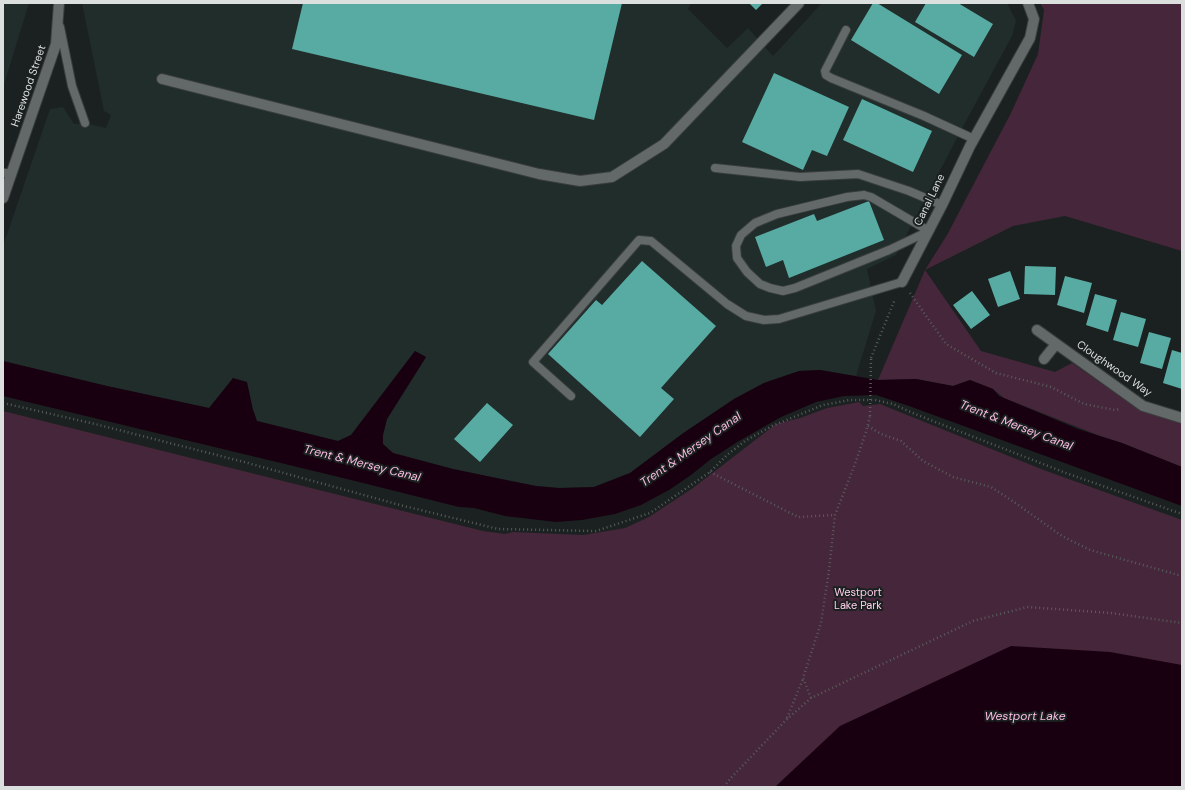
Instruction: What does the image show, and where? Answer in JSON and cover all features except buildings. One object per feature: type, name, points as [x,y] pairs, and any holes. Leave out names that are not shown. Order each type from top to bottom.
[{"type":"street","name":"Harewood Street","points":[[3,198],[7,173],[56,44],[59,3]]},
{"type":"street","points":[[162,79],[539,174],[580,181],[612,177],[664,144],[799,3]]},
{"type":"street","name":"Canal Lane","points":[[902,282],[974,139],[1030,38],[1034,19],[1028,3]]},
{"type":"street","name":"Cloughwood Way","points":[[1037,330],[1142,406],[1182,418]]},
{"type":"street","points":[[1044,359],[1056,344]]},
{"type":"lane","points":[[58,20],[72,86],[85,124]]},
{"type":"lane","points":[[846,30],[824,71],[826,76],[924,116],[974,139]]},
{"type":"lane","points":[[715,168],[800,177],[858,174],[909,191],[942,205]]},
{"type":"lane","points":[[864,195],[871,197],[929,231],[889,250],[795,288],[782,291],[760,284],[747,272],[737,258],[736,246],[741,235],[755,223],[777,214],[847,197],[864,195]]},
{"type":"lane","points":[[571,396],[533,362],[639,240],[651,241],[727,304],[746,316],[764,320],[779,319],[902,282]]},
{"type":"path","points":[[786,720],[803,678],[821,622],[835,515],[868,426],[870,416],[871,358],[902,282]]},
{"type":"path","points":[[902,282],[946,344],[996,373],[1051,387],[1084,404],[1115,410],[1142,406]]},
{"type":"path","points":[[3,403],[95,424],[237,460],[400,505],[498,529],[596,531],[650,513],[710,472],[727,455],[745,441],[772,426],[824,405],[850,400],[875,400],[893,404],[1066,473],[1182,514]]},
{"type":"path","points":[[868,426],[882,434],[901,441],[923,461],[953,477],[990,487],[1062,536],[1090,550],[1182,576]]},
{"type":"path","points":[[710,472],[798,517],[835,515]]},
{"type":"path","points":[[724,787],[786,720],[811,698],[973,621],[1027,607],[1111,613],[1182,623]]},
{"type":"path","points":[[803,678],[811,698]]},
{"type":"shaded area","points":[[3,3],[29,3],[3,88]]},
{"type":"shaded area","points":[[82,3],[691,3],[688,9],[727,48],[748,28],[773,56],[822,3],[1007,3],[1016,21],[1012,36],[896,255],[867,269],[876,311],[856,376],[820,370],[799,371],[764,383],[734,399],[682,434],[630,473],[594,487],[559,488],[536,486],[453,469],[393,453],[383,444],[383,435],[387,419],[426,357],[415,351],[351,435],[338,441],[257,421],[253,410],[209,408],[107,386],[3,361],[3,246],[50,109],[63,107],[74,124],[85,123],[106,128],[111,115],[104,111]]},
{"type":"green space","points":[[1040,3],[1182,3],[1182,251],[1065,216],[1013,226],[925,270],[947,235],[1011,113],[1038,54],[1044,10]]},
{"type":"green space","points":[[925,270],[981,351],[1055,372],[1072,363],[1135,407],[1182,421],[1182,467],[1004,398],[993,389],[970,380],[953,386],[916,379],[878,380]]},
{"type":"green space","name":"Westport Lake Park","points":[[859,402],[863,406],[880,404],[1041,469],[1182,520],[1182,787],[3,787],[3,411],[483,531],[505,534],[513,532],[583,535],[625,528],[649,517],[693,488],[776,424],[800,418],[827,408]]},
{"type":"water","name":"Trent & Mersey Canal","points":[[415,351],[426,357],[387,419],[383,435],[383,444],[393,453],[453,469],[501,479],[536,486],[559,488],[594,487],[630,473],[682,434],[734,399],[764,383],[799,371],[820,370],[878,380],[916,379],[953,386],[970,380],[993,389],[999,396],[1078,429],[1122,443],[1182,467],[1182,506],[876,395],[844,396],[816,402],[781,417],[739,441],[711,459],[669,490],[641,505],[615,514],[582,520],[556,522],[505,516],[474,508],[459,507],[3,396],[3,361],[107,386],[209,408],[233,378],[247,382],[257,421],[338,441],[351,435]]},
{"type":"water","name":"Westport Lake","points":[[1011,646],[1110,652],[1182,665],[1182,787],[775,787],[840,726]]}]
